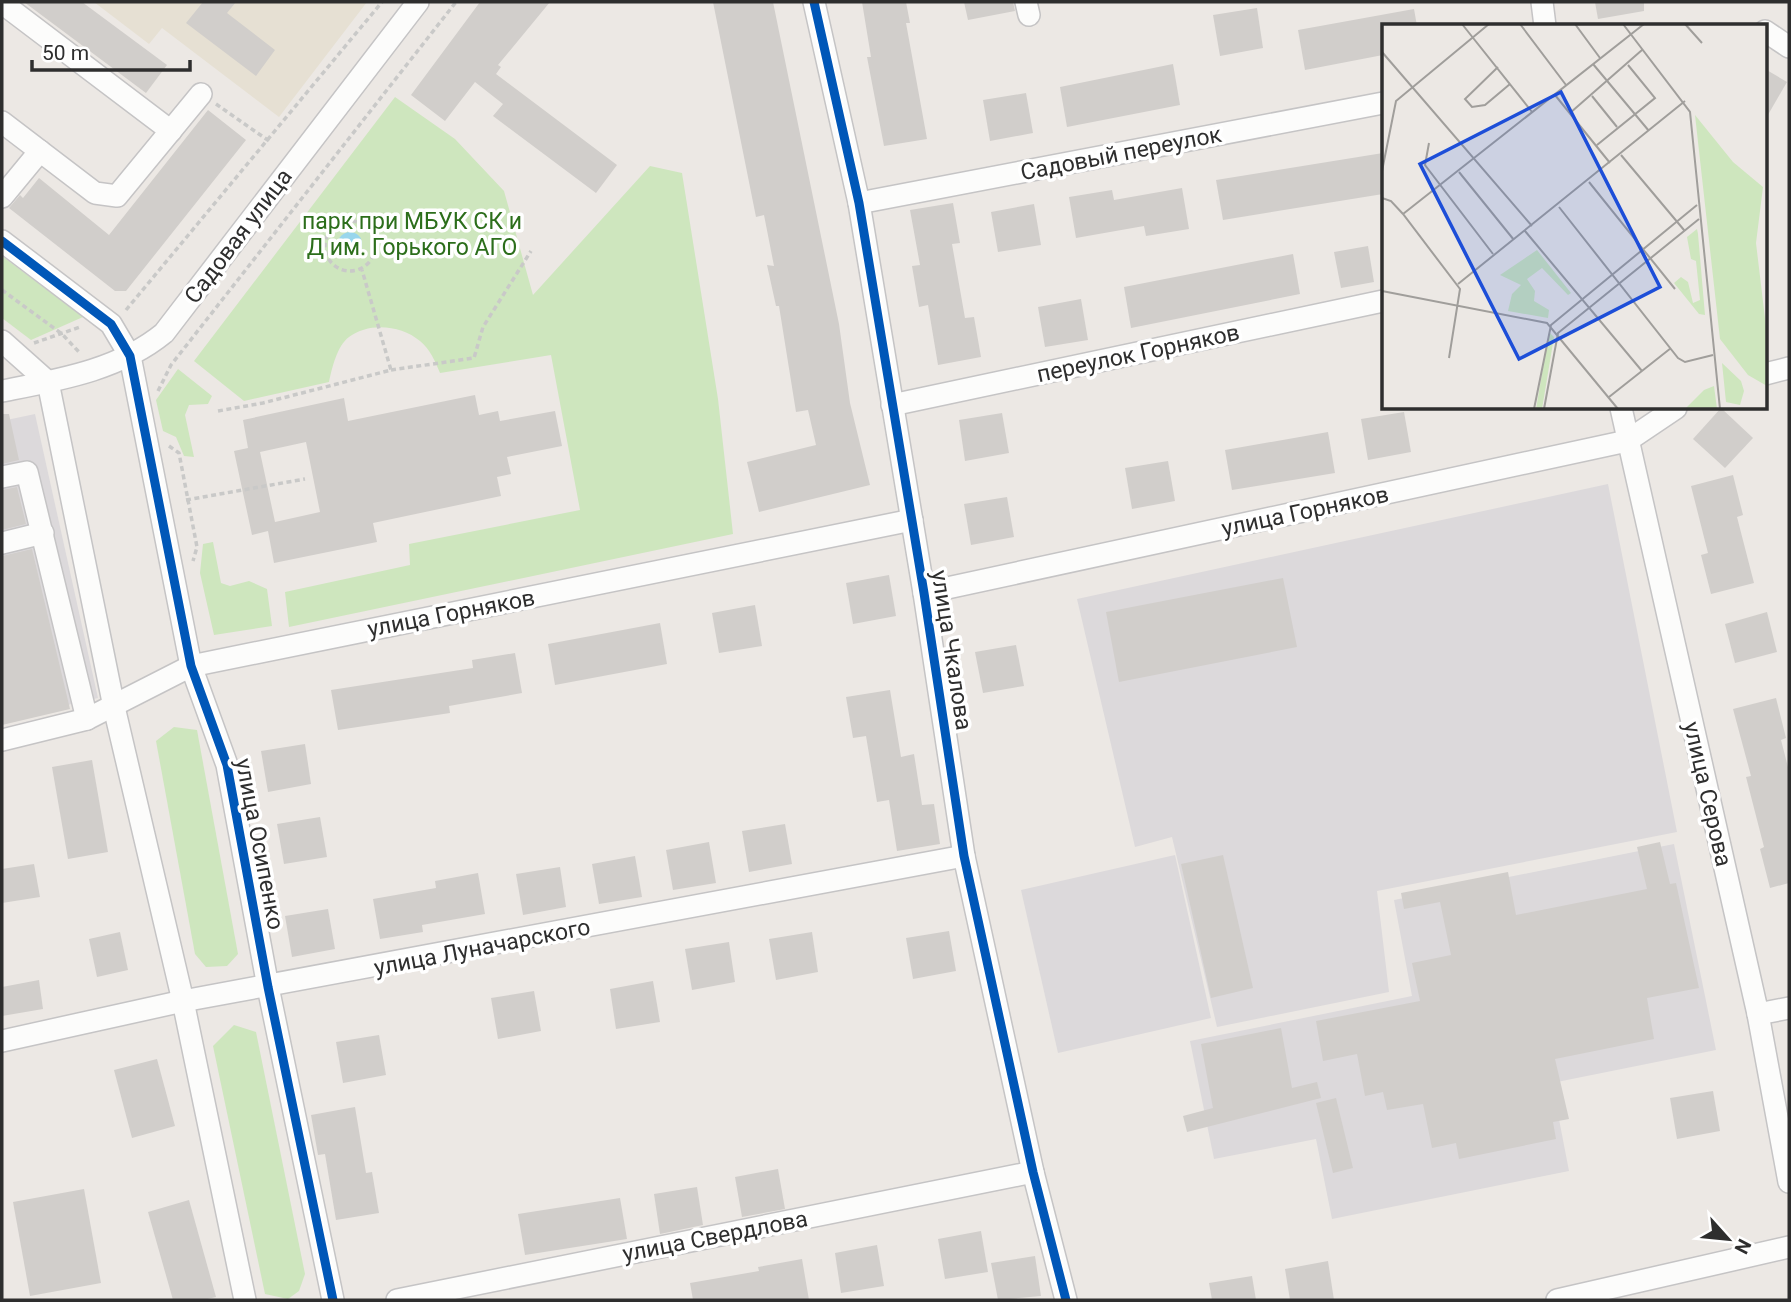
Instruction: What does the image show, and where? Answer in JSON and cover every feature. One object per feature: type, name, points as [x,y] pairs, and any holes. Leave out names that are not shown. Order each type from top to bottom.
[{"type":"street","name":"Садовая улица","points":[[2,391],[94,369],[130,356],[164,333],[418,2]]},
{"type":"street","name":"улица Чкалова","points":[[814,2],[859,203],[924,593],[964,856],[1033,1172],[1066,1300]]},
{"type":"street","points":[[1542,2],[1545,24]]},
{"type":"street","points":[[2,3],[171,131]]},
{"type":"street","points":[[1766,32],[1789,47]]},
{"type":"street","points":[[2,122],[95,193],[117,196],[201,94]]},
{"type":"street","name":"Садовый переулок","points":[[859,203],[1382,103]]},
{"type":"street","points":[[2,197],[40,151]]},
{"type":"street","name":"улица Осипенко","points":[[2,241],[111,324],[130,356],[191,666],[227,765],[268,987],[333,1300]]},
{"type":"street","name":"переулок Горняков","points":[[892,405],[1382,301]]},
{"type":"street","points":[[8,346],[48,382],[114,708],[183,1001],[245,1300]]},
{"type":"street","points":[[1766,374],[1789,369]]},
{"type":"street","name":"улица Серова","points":[[1620,410],[1758,1014],[1789,1182]]},
{"type":"street","name":"улица Горняков","points":[[924,593],[1628,442],[1673,410]]},
{"type":"street","points":[[2,477],[27,472],[87,719]]},
{"type":"street","name":"улица Горняков","points":[[2,740],[87,719],[114,708],[191,666],[912,520]]},
{"type":"street","points":[[2,543],[43,533]]},
{"type":"street","name":"улица Луначарского","points":[[2,1041],[183,1001],[964,856]]},
{"type":"street","points":[[1758,1014],[1789,1008]]},
{"type":"street","name":"улица Свердлова","points":[[397,1300],[1033,1172]]},
{"type":"street","points":[[1557,1300],[1606,1295],[1789,1247]]},
{"type":"path","points":[[8,346],[62,334],[120,314],[134,304],[382,2]]},
{"type":"path","points":[[154,398],[171,365],[456,2]]},
{"type":"path","points":[[201,94],[269,141]]},
{"type":"path","points":[[342,221],[356,222],[371,231],[376,250],[371,263],[362,270],[340,270],[326,258],[324,242],[330,231],[342,221]]},
{"type":"path","points":[[218,411],[263,403],[391,370],[474,358],[483,327],[531,251]]},
{"type":"path","points":[[362,270],[391,370]]},
{"type":"path","points":[[2,290],[62,334],[94,369]]},
{"type":"path","points":[[165,442],[178,453],[186,500],[304,479]]},
{"type":"shaded area","points":[[94,2],[367,2],[279,117],[162,28],[149,44]]},
{"type":"shaded area","points":[[35,414],[98,698],[2,720],[2,421]]},
{"type":"shaded area","points":[[1608,484],[1677,832],[1377,891],[1389,992],[1217,1027],[1172,837],[1135,847],[1077,599]]},
{"type":"shaded area","points":[[1674,844],[1716,1050],[1552,1083],[1569,1171],[1332,1219],[1316,1139],[1214,1159],[1190,1041],[1412,996],[1394,900]]},
{"type":"shaded area","points":[[1175,855],[1211,1018],[1058,1053],[1021,890]]},
{"type":"green space","name":"парк при МБУК СК и Д им. Горького АГО","points":[[395,97],[455,139],[504,191],[533,295],[650,166],[682,173],[718,399],[733,534],[289,627],[285,592],[410,565],[409,544],[580,510],[551,355],[440,373],[429,351],[420,341],[404,332],[375,327],[357,332],[345,341],[336,358],[329,382],[244,401],[194,361]]},
{"type":"green space","points":[[2,256],[83,317],[31,340],[2,318]]},
{"type":"green space","points":[[178,369],[212,396],[208,404],[189,405],[185,415],[194,457],[184,456],[176,437],[163,431],[156,400]]},
{"type":"green space","points":[[213,542],[221,583],[230,586],[249,581],[267,589],[272,626],[214,635],[200,573],[203,544]]},
{"type":"green space","points":[[174,727],[197,730],[238,954],[227,966],[206,967],[195,954],[156,741]]},
{"type":"green space","points":[[234,1025],[256,1032],[305,1274],[299,1291],[288,1299],[265,1294],[213,1046]]},
{"type":"water","points":[[350,232],[358,236],[362,244],[358,252],[350,256],[342,252],[338,244],[342,236]]},
{"type":"building","points":[[24,2],[82,2],[167,65],[146,93]]},
{"type":"building","points":[[203,2],[236,2],[227,13],[275,50],[256,76],[186,23]]},
{"type":"building","points":[[480,2],[550,2],[498,65],[501,67],[496,74],[617,165],[596,193],[493,116],[503,104],[475,82],[445,121],[411,95]]},
{"type":"building","points":[[713,2],[773,2],[839,324],[850,403],[870,485],[759,512],[747,462],[816,445],[808,410],[796,412],[779,306],[776,306],[767,265],[774,266],[764,215],[756,217]]},
{"type":"building","points":[[862,2],[906,2],[910,23],[906,23],[927,139],[884,146],[867,57],[871,57]]},
{"type":"building","points":[[964,2],[1013,2],[1015,11],[968,20]]},
{"type":"building","points":[[1595,2],[1644,2],[1644,11],[1598,19]]},
{"type":"building","points":[[1257,8],[1263,48],[1220,56],[1213,15]]},
{"type":"building","points":[[1414,9],[1417,24],[1382,24],[1382,55],[1305,70],[1298,30]]},
{"type":"building","points":[[1173,64],[1180,105],[1067,127],[1060,87]]},
{"type":"building","points":[[1766,70],[1787,82],[1766,118]]},
{"type":"building","points":[[1026,93],[1033,133],[990,141],[983,100]]},
{"type":"building","points":[[208,110],[246,140],[126,291],[115,291],[9,208],[20,195],[23,198],[39,178],[109,235]]},
{"type":"building","points":[[1382,153],[1382,194],[1223,220],[1216,180]]},
{"type":"building","points":[[1182,188],[1189,229],[1146,236],[1144,226],[1076,238],[1069,197],[1112,190],[1114,200]]},
{"type":"building","points":[[953,203],[960,243],[952,244],[965,318],[974,317],[981,357],[938,365],[928,305],[919,307],[912,266],[920,265],[910,210]]},
{"type":"building","points":[[1034,204],[1041,245],[998,252],[991,212]]},
{"type":"building","points":[[1368,246],[1374,282],[1341,288],[1334,252]]},
{"type":"building","points":[[1293,254],[1300,294],[1131,328],[1124,287]]},
{"type":"building","points":[[1081,299],[1088,340],[1045,347],[1038,307]]},
{"type":"building","points":[[475,395],[479,415],[498,411],[500,421],[555,411],[562,446],[507,457],[511,474],[497,477],[501,496],[373,523],[377,542],[274,563],[268,531],[252,535],[234,451],[248,448],[243,420],[344,398],[348,421]],"holes":[[[306,442],[320,512],[275,522],[260,452]]]},
{"type":"building","points":[[1719,410],[1723,410],[1753,438],[1725,468],[1693,439]]},
{"type":"building","points":[[1404,412],[1411,452],[1368,460],[1361,419]]},
{"type":"building","points":[[1002,413],[1009,453],[965,461],[959,420]]},
{"type":"building","points":[[2,414],[9,414],[19,460],[2,464]]},
{"type":"building","points":[[1328,432],[1335,473],[1232,490],[1225,450]]},
{"type":"building","points":[[1168,461],[1175,501],[1132,509],[1125,468]]},
{"type":"building","points":[[1733,475],[1743,515],[1737,517],[1754,583],[1711,594],[1701,555],[1708,553],[1691,486]]},
{"type":"building","points":[[17,487],[26,524],[2,530],[2,490]]},
{"type":"building","points":[[1007,497],[1014,537],[971,545],[964,504]]},
{"type":"building","points":[[32,549],[70,709],[2,725],[2,556]]},
{"type":"building","points":[[889,575],[896,616],[853,624],[846,583]]},
{"type":"building","points":[[1283,578],[1297,647],[1119,682],[1106,612]]},
{"type":"building","points":[[755,605],[762,646],[719,653],[712,613]]},
{"type":"building","points":[[1767,612],[1777,652],[1735,663],[1725,624]]},
{"type":"building","points":[[660,623],[667,664],[555,685],[548,644]]},
{"type":"building","points":[[1016,645],[1024,686],[983,693],[975,652]]},
{"type":"building","points":[[515,653],[522,693],[449,706],[450,713],[338,730],[331,690],[473,668],[472,660]]},
{"type":"building","points":[[890,690],[901,757],[914,754],[922,805],[934,804],[940,844],[897,851],[889,800],[877,802],[866,736],[853,738],[846,697]]},
{"type":"building","points":[[1776,698],[1786,738],[1781,740],[1789,771],[1789,883],[1770,888],[1760,849],[1764,847],[1746,777],[1751,776],[1733,709]]},
{"type":"building","points":[[305,744],[311,784],[268,792],[261,751]]},
{"type":"building","points":[[92,760],[108,852],[68,859],[52,767]]},
{"type":"building","points":[[320,817],[327,857],[284,864],[277,824]]},
{"type":"building","points":[[785,824],[792,864],[749,872],[742,831]]},
{"type":"building","points":[[709,842],[716,883],[673,890],[666,850]]},
{"type":"building","points":[[1660,842],[1670,884],[1676,883],[1699,988],[1647,998],[1654,1039],[1555,1059],[1569,1119],[1553,1122],[1556,1139],[1459,1159],[1456,1143],[1432,1148],[1423,1104],[1387,1110],[1383,1092],[1365,1096],[1357,1054],[1323,1061],[1316,1021],[1420,1001],[1412,963],[1451,955],[1440,902],[1404,909],[1401,893],[1508,872],[1516,915],[1647,889],[1637,847]]},
{"type":"building","points":[[1223,855],[1253,988],[1211,998],[1181,864]]},
{"type":"building","points":[[635,856],[642,897],[599,904],[592,864]]},
{"type":"building","points":[[34,864],[40,897],[2,903],[2,869]]},
{"type":"building","points":[[560,867],[566,907],[523,915],[516,874]]},
{"type":"building","points":[[478,873],[485,914],[422,925],[423,932],[380,939],[373,899],[436,888],[435,881]]},
{"type":"building","points":[[328,909],[335,949],[292,957],[285,916]]},
{"type":"building","points":[[949,931],[956,971],[913,979],[906,938]]},
{"type":"building","points":[[120,932],[128,970],[97,977],[89,939]]},
{"type":"building","points":[[812,932],[818,972],[776,980],[769,939]]},
{"type":"building","points":[[729,942],[735,982],[692,990],[685,949]]},
{"type":"building","points":[[39,980],[43,1009],[2,1016],[2,987]]},
{"type":"building","points":[[653,981],[660,1022],[616,1029],[610,989]]},
{"type":"building","points":[[534,991],[541,1031],[498,1039],[491,998]]},
{"type":"building","points":[[1281,1028],[1292,1088],[1317,1082],[1321,1098],[1187,1132],[1183,1116],[1213,1108],[1201,1044]]},
{"type":"building","points":[[379,1035],[386,1075],[343,1083],[336,1042]]},
{"type":"building","points":[[157,1059],[175,1126],[132,1138],[114,1070]]},
{"type":"building","points":[[1713,1091],[1720,1131],[1677,1139],[1670,1098]]},
{"type":"building","points":[[1336,1098],[1353,1168],[1333,1173],[1316,1103]]},
{"type":"building","points":[[355,1107],[366,1173],[372,1172],[379,1213],[336,1220],[325,1154],[318,1155],[311,1115]]},
{"type":"building","points":[[778,1169],[785,1209],[742,1217],[735,1177]]},
{"type":"building","points":[[697,1187],[703,1225],[660,1234],[654,1194]]},
{"type":"building","points":[[84,1189],[101,1283],[30,1296],[13,1202]]},
{"type":"building","points":[[620,1198],[627,1239],[525,1255],[518,1214]]},
{"type":"building","points":[[189,1200],[216,1297],[173,1300],[148,1212]]},
{"type":"building","points":[[981,1231],[988,1272],[945,1279],[938,1239]]},
{"type":"building","points":[[877,1245],[884,1286],[841,1293],[835,1253]]},
{"type":"building","points":[[1035,1256],[1041,1296],[998,1300],[991,1263]]},
{"type":"building","points":[[802,1259],[809,1300],[693,1300],[690,1283],[759,1271],[758,1267]]},
{"type":"building","points":[[1328,1261],[1334,1300],[1290,1300],[1285,1269]]},
{"type":"building","points":[[1252,1276],[1256,1300],[1212,1300],[1209,1283]]},
{"type":"cycle path","points":[[814,2],[859,203],[924,593],[964,856],[1033,1172],[1066,1300]]},
{"type":"cycle path","points":[[2,241],[111,324],[130,356],[191,666],[227,765],[268,987],[333,1300]]}]
